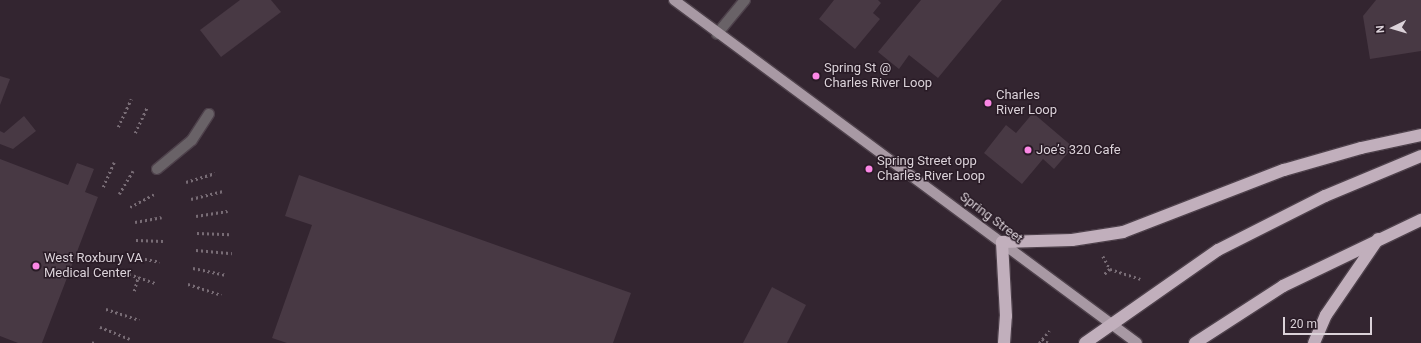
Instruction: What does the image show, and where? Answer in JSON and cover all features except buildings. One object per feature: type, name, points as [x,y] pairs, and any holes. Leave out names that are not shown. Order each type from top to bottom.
[{"type":"highway","points":[[1004,343],[1006,323],[1002,242],[1072,240],[1123,232],[1284,170],[1361,148],[1421,135]]},
{"type":"highway","points":[[1085,343],[1218,250],[1325,196],[1421,156]]},
{"type":"highway","points":[[1195,343],[1283,286],[1378,238],[1421,220]]},
{"type":"highway","points":[[1314,343],[1326,315],[1378,238]]},
{"type":"main road","name":"Spring Street","points":[[674,0],[717,34],[1002,242],[1110,325],[1137,343]]},
{"type":"street","points":[[717,34],[745,0]]},
{"type":"street","points":[[158,169],[192,140],[209,114]]},
{"type":"path","points":[[118,127],[131,99]]},
{"type":"path","points":[[135,133],[147,107]]},
{"type":"path","points":[[103,187],[114,162]]},
{"type":"path","points":[[119,194],[133,171]]},
{"type":"path","points":[[186,182],[215,173]]},
{"type":"path","points":[[191,199],[222,191]]},
{"type":"path","points":[[130,207],[154,194]]},
{"type":"path","points":[[196,216],[228,211]]},
{"type":"path","points":[[135,222],[162,217]]},
{"type":"path","points":[[197,233],[230,234]]},
{"type":"path","points":[[136,240],[163,241]]},
{"type":"path","points":[[196,250],[232,253]]},
{"type":"path","points":[[1099,251],[1110,269],[1142,281]]},
{"type":"path","points":[[135,257],[160,262]]},
{"type":"path","points":[[193,268],[226,275]]},
{"type":"path","points":[[1104,275],[1110,269]]},
{"type":"path","points":[[129,274],[155,283]]},
{"type":"path","points":[[134,291],[138,277]]},
{"type":"path","points":[[188,284],[221,295]]},
{"type":"path","points":[[106,309],[139,320]]},
{"type":"path","points":[[100,327],[130,339]]},
{"type":"path","points":[[1039,343],[1049,331]]},
{"type":"path","points":[[1042,339],[1049,343]]},
{"type":"place","name":"Spring St @ Charles River Loop","points":[[816,76]]},
{"type":"place","name":"Charles River Loop","points":[[988,103]]},
{"type":"place","name":"Joe’s 320 Cafe","points":[[1028,150]]},
{"type":"place","name":"Spring Street opp Charles River Loop","points":[[869,169]]},
{"type":"place","name":"West Roxbury VA Medical Center","points":[[36,266]]}]
